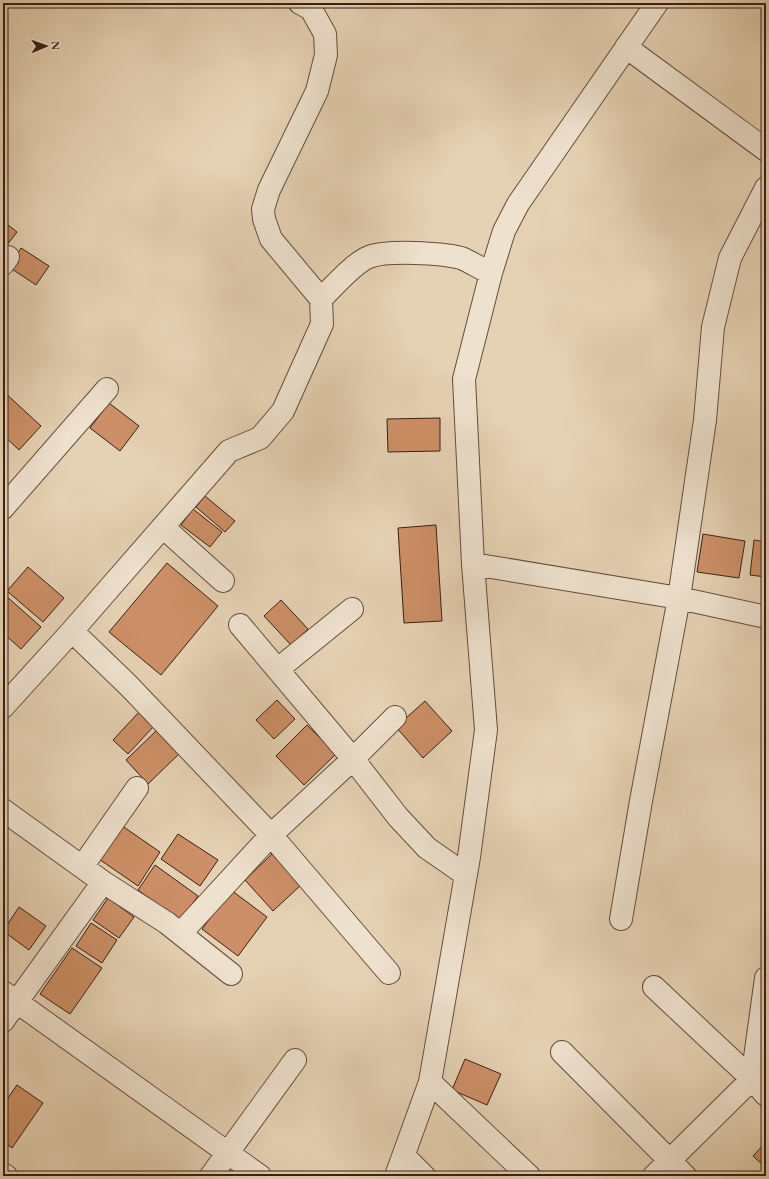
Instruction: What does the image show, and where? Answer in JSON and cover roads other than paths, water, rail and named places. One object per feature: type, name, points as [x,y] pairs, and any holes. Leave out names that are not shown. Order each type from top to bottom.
[{"type":"street","points":[[3,707],[72,631],[229,451],[260,438],[283,411],[322,324],[321,299],[272,239],[264,219],[263,210],[269,190],[317,91],[326,55],[325,34],[311,9],[300,3]]},
{"type":"street","points":[[396,1176],[430,1082],[466,875],[486,730],[473,564],[464,379],[491,273],[504,231],[518,204],[657,3]]},
{"type":"street","points":[[626,47],[766,150]]},
{"type":"street","points":[[620,919],[678,598],[705,420],[713,327],[730,258],[766,188]]},
{"type":"street","points":[[321,299],[350,271],[368,257],[385,254],[429,254],[460,258],[491,273]]},
{"type":"street","points":[[3,508],[107,388]]},
{"type":"street","points":[[163,527],[223,581]]},
{"type":"street","points":[[473,564],[678,598],[766,617]]},
{"type":"street","points":[[278,669],[352,609]]},
{"type":"street","points":[[240,625],[353,759],[398,817],[427,848],[466,875]]},
{"type":"street","points":[[72,631],[128,686],[271,835],[389,973]]},
{"type":"street","points":[[181,933],[271,835],[353,759],[395,717]]},
{"type":"street","points":[[82,867],[137,788]]},
{"type":"street","points":[[3,810],[103,882],[181,933],[231,974]]},
{"type":"street","points":[[3,1021],[10,997],[103,882]]},
{"type":"street","points":[[654,1176],[759,1080],[766,978]]},
{"type":"street","points":[[654,987],[759,1080],[766,1095]]},
{"type":"street","points":[[10,997],[260,1176]]},
{"type":"street","points":[[562,1052],[685,1176]]},
{"type":"street","points":[[211,1176],[295,1060]]},
{"type":"street","points":[[430,1082],[529,1176]]},
{"type":"street","points":[[404,1156],[424,1176]]}]
